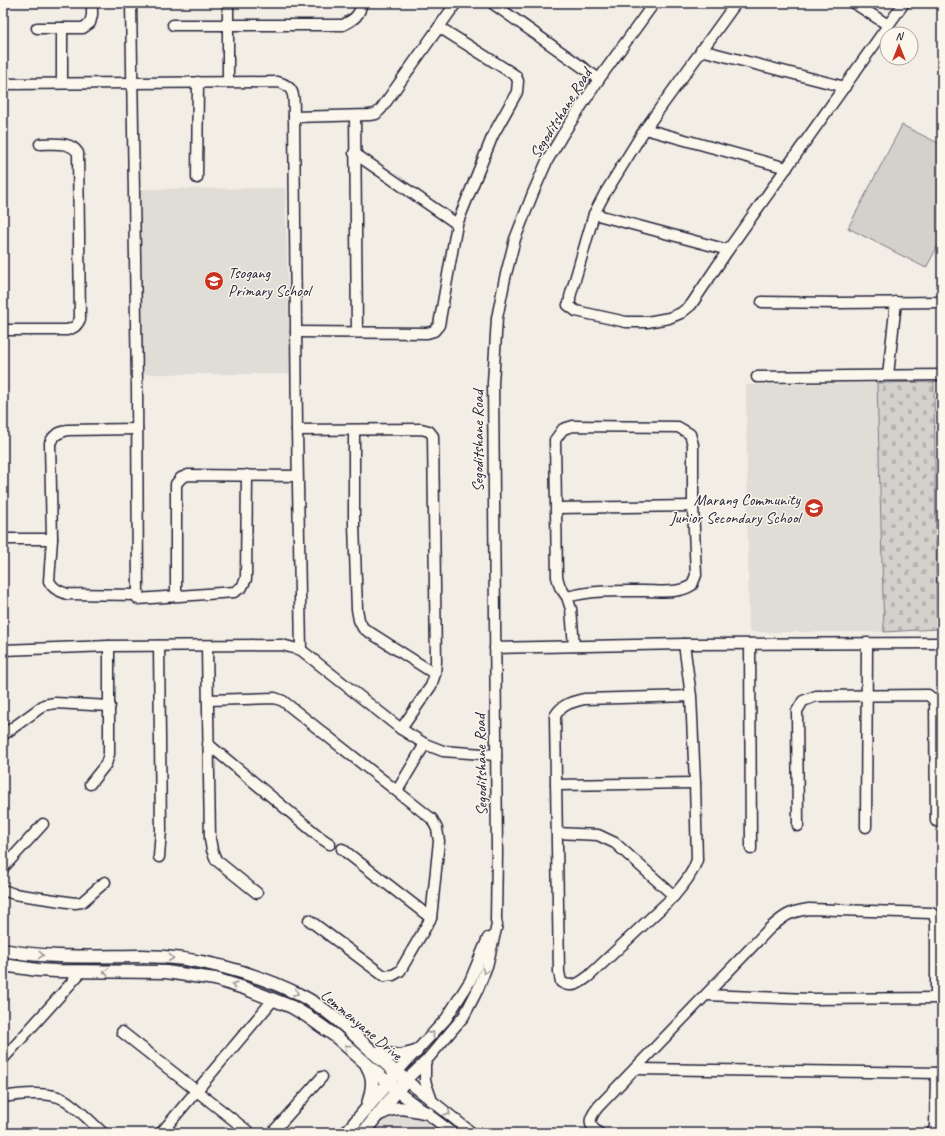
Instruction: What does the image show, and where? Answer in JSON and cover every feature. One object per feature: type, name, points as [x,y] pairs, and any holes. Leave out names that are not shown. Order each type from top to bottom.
[{"type":"main road","name":"Lemmenyane Drive","points":[[3,950],[22,954],[48,956],[143,956],[170,958],[200,962],[266,980],[301,995],[324,1009],[367,1056],[388,1083],[398,1091]]},
{"type":"main road","name":"Lemmenyane Drive","points":[[3,965],[38,970],[166,972],[215,979],[244,988],[292,1007],[406,1080]]},
{"type":"main road","points":[[367,1107],[373,1080],[367,1056],[400,1056],[416,1052]]},
{"type":"main road","name":"Segoditshane Road","points":[[346,1133],[396,1073]]},
{"type":"main road","name":"Segoditshane Road","points":[[363,1133],[406,1080]]},
{"type":"main road","points":[[378,1116],[389,1109],[400,1107],[428,1113]]},
{"type":"street","points":[[37,28],[83,28],[90,23],[92,3]]},
{"type":"street","points":[[131,3],[138,595]]},
{"type":"street","points":[[228,3],[228,82]]},
{"type":"street","points":[[173,25],[343,25],[357,16],[360,11],[361,3]]},
{"type":"street","points":[[294,117],[355,116],[376,114],[456,3]]},
{"type":"street","points":[[492,3],[599,79]]},
{"type":"street","name":"Segoditshane Road","points":[[406,1080],[425,1062],[464,1016],[478,989],[487,966],[497,925],[493,383],[497,318],[505,278],[515,239],[540,176],[563,134],[599,79],[654,3]]},
{"type":"street","points":[[736,3],[645,129],[604,195],[594,214],[568,305],[576,311],[626,322],[647,322],[669,318],[681,313],[691,306],[728,250],[788,168],[904,3]]},
{"type":"street","points":[[854,3],[888,25]]},
{"type":"street","points":[[296,332],[427,333],[434,330],[439,324],[457,224],[494,135],[517,92],[518,81],[516,76],[439,27]]},
{"type":"street","points":[[62,28],[62,83]]},
{"type":"street","points":[[701,50],[845,87]]},
{"type":"street","points":[[197,178],[198,82]]},
{"type":"street","points":[[3,84],[278,82],[289,86],[292,90],[294,117],[297,476],[301,650]]},
{"type":"street","points":[[355,116],[354,153],[357,332]]},
{"type":"street","points":[[645,129],[788,168]]},
{"type":"street","points":[[3,330],[67,330],[73,328],[80,319],[78,153],[71,146],[40,144]]},
{"type":"street","points":[[354,153],[457,224]]},
{"type":"street","points":[[594,214],[728,250]]},
{"type":"street","points":[[762,302],[942,302]]},
{"type":"street","points":[[888,375],[896,302]]},
{"type":"street","points":[[757,377],[942,375]]},
{"type":"street","points":[[567,597],[582,593],[599,592],[679,591],[692,585],[696,574],[693,506],[693,445],[690,434],[686,430],[678,427],[573,426],[563,429],[555,440],[557,577],[560,587],[567,597],[571,609],[574,646]]},
{"type":"street","points":[[137,429],[68,430],[57,433],[50,443],[52,539],[49,582],[57,591],[67,594],[138,595],[138,598],[234,592],[242,587],[246,579],[247,475]]},
{"type":"street","points":[[297,430],[421,429],[429,431],[433,436],[435,674],[431,686],[401,729]]},
{"type":"street","points":[[354,430],[354,524],[357,609],[359,620],[363,628],[435,674]]},
{"type":"street","points":[[176,595],[176,484],[181,478],[188,475],[297,476]]},
{"type":"street","points":[[557,508],[693,506]]},
{"type":"street","points":[[3,539],[52,539]]},
{"type":"street","points":[[866,827],[867,643]]},
{"type":"street","points":[[495,648],[684,644],[942,643]]},
{"type":"street","points":[[684,644],[690,696],[695,783],[696,860],[690,876],[674,896],[585,979],[572,986],[566,985],[561,982],[559,972],[555,716],[559,708],[584,699],[690,696]]},
{"type":"street","points":[[750,644],[751,849]]},
{"type":"street","points":[[3,650],[109,646],[282,645],[301,650],[401,729],[425,744],[443,751],[496,755]]},
{"type":"street","points":[[90,784],[106,764],[109,754],[109,646]]},
{"type":"street","points":[[159,646],[161,830],[159,857]]},
{"type":"street","points":[[207,646],[210,839],[212,850],[216,860],[257,893]]},
{"type":"street","points":[[798,826],[797,711],[799,705],[803,701],[816,696],[928,695],[934,702],[936,821]]},
{"type":"street","points":[[208,700],[275,698],[283,701],[432,819],[437,829],[440,841],[431,918],[400,971],[393,975],[384,976],[309,920]]},
{"type":"street","points":[[3,735],[44,705],[55,703],[110,706]]},
{"type":"street","points":[[208,744],[330,844]]},
{"type":"street","points":[[397,791],[425,744]]},
{"type":"street","points":[[556,785],[695,783]]},
{"type":"street","points":[[3,868],[43,824]]},
{"type":"street","points":[[557,833],[598,835],[607,838],[674,896]]},
{"type":"street","points":[[342,849],[431,918]]},
{"type":"street","points":[[3,890],[14,894],[76,903],[82,902],[105,882]]},
{"type":"street","points":[[599,1133],[591,1123],[591,1116],[598,1107],[769,928],[782,918],[793,912],[809,909],[931,913],[936,922],[939,998],[809,999],[706,995]]},
{"type":"street","name":"Segoditshane Road","points":[[396,1073],[446,1019],[470,982],[492,924],[496,920]]},
{"type":"street","points":[[3,1059],[82,971]]},
{"type":"street","points":[[161,1133],[273,1000]]},
{"type":"street","points":[[122,1032],[250,1133]]},
{"type":"street","points":[[425,1062],[425,1081],[432,1100]]},
{"type":"street","points":[[635,1069],[939,1073],[935,1127],[932,1133]]},
{"type":"street","points":[[272,1133],[322,1077]]},
{"type":"street","name":"Lemmenyane Drive","points":[[406,1080],[472,1133]]},
{"type":"street","name":"Lemmenyane Drive","points":[[398,1091],[453,1133]]},
{"type":"street","points":[[3,1097],[41,1094],[55,1096],[65,1100],[104,1133]]},
{"type":"shaded area","name":"Tsogang Primary School","points":[[285,188],[290,374],[142,374],[140,189]]},
{"type":"shaded area","name":"Marang Community Junior Secondary School","points":[[877,383],[884,632],[749,632],[746,385]]},
{"type":"shaded area","points":[[392,1110],[422,1114],[450,1133],[372,1133]]},
{"type":"green space","points":[[902,125],[942,145],[942,238],[926,268],[848,228]]},
{"type":"green space","points":[[934,382],[937,629],[884,632],[877,383]]},
{"type":"place","name":"Tsogang Primary School","points":[[214,281]]},
{"type":"place","name":"Marang Community Junior Secondary School","points":[[814,508]]}]
